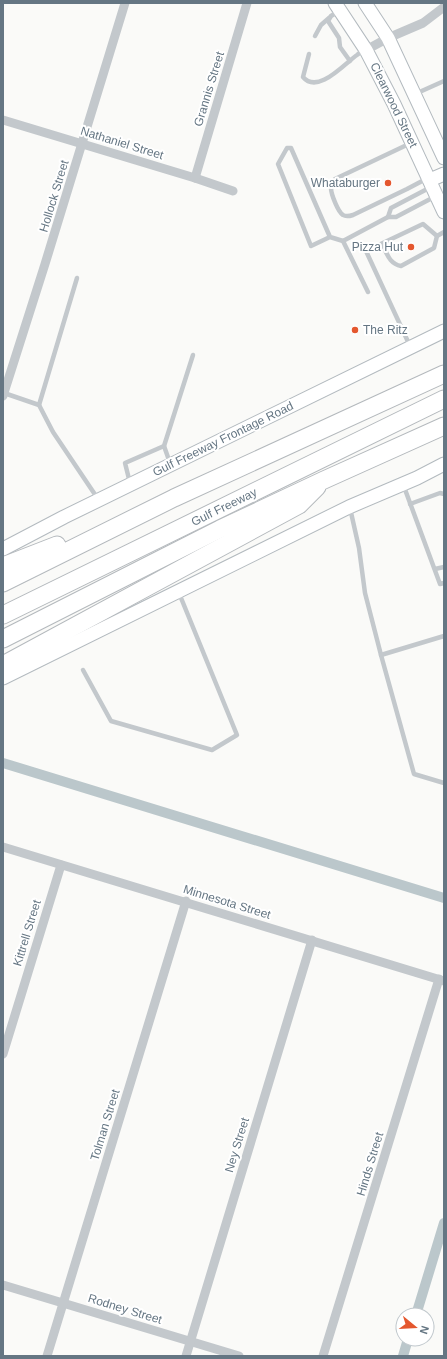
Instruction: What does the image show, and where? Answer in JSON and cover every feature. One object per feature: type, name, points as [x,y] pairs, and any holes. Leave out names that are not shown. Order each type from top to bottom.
[{"type":"highway","points":[[3,583],[174,498],[444,374]]},
{"type":"highway","name":"Gulf Freeway","points":[[3,615],[444,398]]},
{"type":"highway","name":"Gulf Freeway","points":[[3,639],[220,529],[444,426]]},
{"type":"highway","points":[[3,665],[299,505],[324,480]]},
{"type":"highway","points":[[3,566],[174,498]]},
{"type":"main road","name":"Clearwood Street","points":[[365,3],[388,38],[441,143],[444,158]]},
{"type":"main road","name":"Clearwood Street","points":[[338,6],[366,50],[412,142],[444,212]]},
{"type":"main road","points":[[418,155],[441,143]]},
{"type":"main road","points":[[432,185],[444,174]]},
{"type":"main road","name":"Gulf Freeway Frontage Road","points":[[3,548],[170,464],[410,347],[441,334]]},
{"type":"main road","points":[[3,678],[349,506],[417,478],[444,464]]},
{"type":"street","name":"Hollock Street","points":[[3,395],[83,144],[125,3]]},
{"type":"street","name":"Grannis Street","points":[[194,178],[247,4]]},
{"type":"street","points":[[366,50],[388,38],[423,23],[444,7]]},
{"type":"street","name":"Nathaniel Street","points":[[3,120],[233,191]]},
{"type":"street","name":"Minnesota Street","points":[[3,847],[186,901],[441,980]]},
{"type":"street","name":"Kittrell Street","points":[[3,1054],[61,865]]},
{"type":"street","name":"Tolman Street","points":[[48,1356],[186,901]]},
{"type":"street","name":"Ney Street","points":[[186,1356],[312,940]]},
{"type":"street","name":"Hinds Street","points":[[323,1356],[441,980]]},
{"type":"street","name":"Rodney Street","points":[[3,1285],[239,1356]]},
{"type":"lane","points":[[315,36],[321,25],[329,18],[338,6]]},
{"type":"lane","points":[[329,18],[329,24],[338,38],[340,46],[350,61]]},
{"type":"lane","points":[[309,54],[303,77],[309,82],[318,82],[332,75],[357,55],[366,50]]},
{"type":"lane","points":[[415,94],[444,81]]},
{"type":"lane","points":[[412,142],[335,179],[332,183],[332,193],[339,210],[343,215],[352,215],[407,190],[432,185]]},
{"type":"lane","points":[[330,237],[291,148],[287,148],[278,164],[311,246],[330,237],[343,241],[388,217],[396,217],[432,185]]},
{"type":"lane","points":[[388,217],[391,208],[432,185]]},
{"type":"lane","points":[[410,347],[366,251],[423,224],[436,236]]},
{"type":"lane","points":[[436,236],[444,232]]},
{"type":"lane","points":[[382,244],[391,262],[395,265],[401,266],[434,248],[436,236]]},
{"type":"lane","points":[[343,241],[368,292]]},
{"type":"lane","points":[[77,278],[39,405],[53,432],[98,500]]},
{"type":"lane","points":[[170,464],[164,446],[193,355]]},
{"type":"lane","points":[[3,395],[39,405]]},
{"type":"lane","points":[[130,484],[125,463],[164,446]]},
{"type":"lane","points":[[403,484],[440,584],[444,583]]},
{"type":"lane","points":[[410,504],[440,493],[444,494]]},
{"type":"lane","points":[[349,506],[359,548],[366,593],[381,655],[414,774],[444,783]]},
{"type":"lane","points":[[435,569],[444,566]]},
{"type":"lane","points":[[83,670],[110,721],[212,750],[237,734],[178,591]]},
{"type":"lane","points":[[381,655],[444,636]]},
{"type":"waterway","points":[[3,763],[444,898]]},
{"type":"waterway","points":[[418,1307],[444,1223]]},
{"type":"waterway","points":[[403,1356],[406,1347]]},
{"type":"place","name":"Whataburger","points":[[388,183]]},
{"type":"place","name":"Pizza Hut","points":[[411,247]]},
{"type":"place","name":"The Ritz","points":[[355,330]]}]
